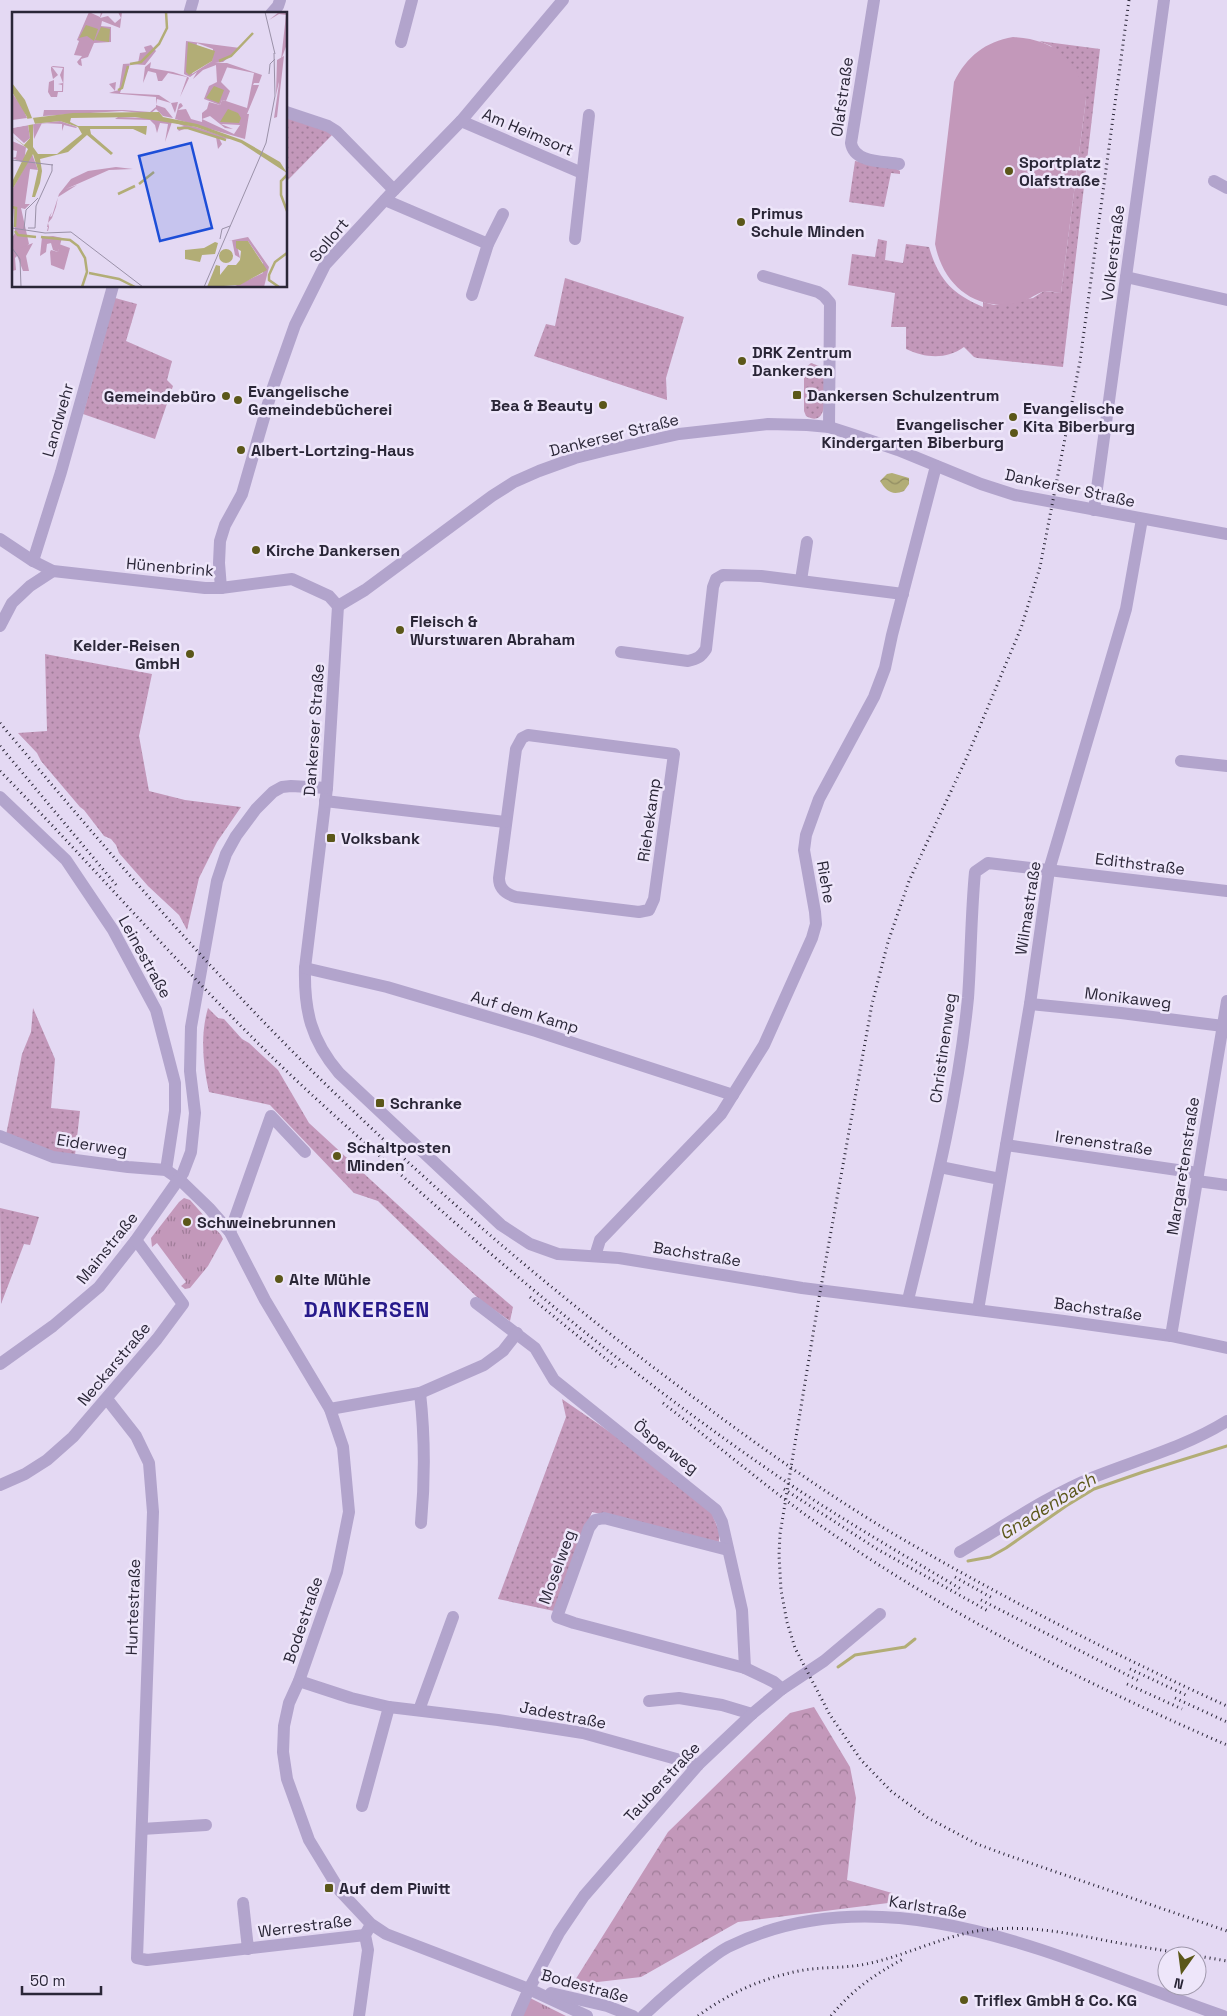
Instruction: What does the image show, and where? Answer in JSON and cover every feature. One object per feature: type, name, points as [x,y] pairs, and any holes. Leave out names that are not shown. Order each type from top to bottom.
[{"type":"street","points":[[273,12],[280,0]]},
{"type":"street","points":[[401,42],[412,0]]},
{"type":"street","name":"Sollort","points":[[221,588],[220,541],[225,526],[242,494],[272,390],[296,325],[325,265],[394,190],[461,122],[563,0]]},
{"type":"street","name":"Olafstraße","points":[[874,0],[851,142],[858,156],[899,164]]},
{"type":"street","name":"Volkerstraße","points":[[1094,510],[1164,0]]},
{"type":"street","points":[[288,113],[328,126],[336,131],[394,190]]},
{"type":"street","name":"Am Heimsort","points":[[575,239],[589,115]]},
{"type":"street","name":"Am Heimsort","points":[[461,122],[582,173]]},
{"type":"street","points":[[1214,181],[1227,188]]},
{"type":"street","points":[[385,200],[488,244]]},
{"type":"street","points":[[472,296],[488,244],[503,214]]},
{"type":"street","points":[[763,276],[818,292],[830,304],[829,427]]},
{"type":"street","points":[[1126,277],[1227,300]]},
{"type":"street","name":"Landwehr","points":[[33,561],[61,472],[111,288]]},
{"type":"street","name":"Dankerser Straße","points":[[305,968],[326,795],[338,606],[365,590],[450,526],[514,482],[575,458],[679,434],[768,424],[829,427],[898,450],[981,484],[1015,495],[1227,534]]},
{"type":"street","name":"Riehe","points":[[595,1256],[600,1240],[720,1114],[733,1095],[764,1045],[815,930],[816,912],[804,850],[806,835],[820,799],[874,697],[885,668],[936,466]]},
{"type":"street","name":"Wilmastraße","points":[[978,1310],[1030,1004],[1049,870],[1126,609],[1142,519]]},
{"type":"street","name":"Hünenbrink","points":[[0,540],[53,571],[178,586],[221,588],[292,580],[328,596],[338,606]]},
{"type":"street","points":[[801,580],[807,542]]},
{"type":"street","points":[[0,626],[12,603],[30,586],[53,571]]},
{"type":"street","points":[[621,652],[688,661],[697,659],[706,649],[713,586],[716,579],[723,575],[801,580],[903,594]]},
{"type":"street","name":"Riehekamp","points":[[528,736],[674,754],[654,899],[652,906],[644,912],[516,897],[503,890],[499,878],[505,822],[516,749],[522,738],[528,736]]},
{"type":"street","points":[[1181,761],[1227,766]]},
{"type":"street","name":"Mainstraße","points":[[0,1364],[54,1326],[99,1287],[136,1240],[179,1179],[192,1152],[194,1113],[189,1061],[191,1027],[217,882],[226,854],[236,836],[256,809],[273,792],[291,786],[326,795]]},
{"type":"street","points":[[326,795],[505,822]]},
{"type":"street","name":"Leinestraße","points":[[0,797],[66,860],[113,930],[156,1010],[175,1084],[175,1111],[166,1170]]},
{"type":"street","name":"Christinenweg","points":[[908,1300],[940,1167],[957,1070],[968,998],[975,872],[988,863],[1049,870]]},
{"type":"street","name":"Edithstraße","points":[[1049,870],[1227,891]]},
{"type":"street","name":"Auf dem Kamp","points":[[305,968],[387,987],[536,1031],[733,1095]]},
{"type":"street","name":"Bachstraße","points":[[305,968],[304,995],[307,1017],[328,1061],[468,1196],[509,1232],[530,1244],[558,1254],[628,1259],[802,1288],[908,1300],[1171,1336],[1227,1348]]},
{"type":"street","name":"Margaretenstraße","points":[[1171,1336],[1227,1002]]},
{"type":"street","name":"Monikaweg","points":[[1030,1004],[1222,1026]]},
{"type":"street","points":[[230,1232],[272,1116],[305,1152]]},
{"type":"street","name":"Eiderweg","points":[[0,1136],[53,1157],[166,1170]]},
{"type":"street","name":"Irenenstraße","points":[[1006,1145],[1197,1177],[1227,1185]]},
{"type":"street","points":[[940,1167],[1000,1179]]},
{"type":"street","points":[[166,1170],[179,1179]]},
{"type":"street","name":"Bodestraße","points":[[179,1179],[209,1208],[230,1232],[265,1300],[330,1408],[344,1447],[349,1512],[337,1572],[299,1681],[289,1703],[284,1726],[283,1752],[287,1779],[309,1840],[340,1891],[368,1930],[386,1934],[529,1988],[587,2016]]},
{"type":"street","name":"Neckarstraße","points":[[0,1485],[25,1474],[47,1460],[73,1437],[157,1339],[183,1304],[136,1240]]},
{"type":"street","name":"Ösperweg","points":[[476,1303],[535,1348],[554,1380],[716,1510],[722,1522],[742,1610],[745,1668]]},
{"type":"street","points":[[330,1408],[420,1393],[484,1365],[503,1351],[517,1333]]},
{"type":"street","points":[[420,1393],[424,1435],[424,1490],[421,1523]]},
{"type":"street","name":"Huntestraße","points":[[107,1399],[136,1436],[149,1463],[153,1512],[137,1958]]},
{"type":"street","points":[[960,1552],[1046,1502],[1092,1478],[1166,1452],[1204,1435],[1227,1421]]},
{"type":"street","name":"Moselweg","points":[[728,1550],[604,1518],[595,1520],[589,1528],[556,1617],[745,1668],[774,1682],[782,1689]]},
{"type":"street","name":"Tauberstraße","points":[[517,2016],[529,1988],[560,1933],[584,1896],[698,1765],[752,1714],[782,1689],[824,1661],[880,1614]]},
{"type":"street","points":[[419,1710],[453,1617]]},
{"type":"street","name":"Jadestraße","points":[[299,1681],[351,1698],[389,1706],[583,1733],[698,1765]]},
{"type":"street","points":[[649,1701],[679,1698],[722,1705],[752,1714]]},
{"type":"street","points":[[362,1806],[389,1706]]},
{"type":"street","points":[[142,1829],[206,1825]]},
{"type":"street","name":"Werrestraße","points":[[243,1903],[248,1949]]},
{"type":"street","name":"Karlstraße","points":[[643,2016],[681,1981],[726,1948],[758,1934],[823,1918],[883,1916],[908,1918],[976,1931],[1223,2016]]},
{"type":"street","points":[[359,2016],[368,1950],[368,1930]]},
{"type":"street","name":"Werrestraße","points":[[137,1958],[147,1960],[248,1949],[368,1930]]},
{"type":"street","name":"Bodestraße","points":[[529,1988],[607,2006],[633,2016]]},
{"type":"green space","points":[[1013,37],[1041,42],[1062,54],[1077,73],[1086,99],[1061,293],[1044,291],[1018,303],[1002,305],[975,299],[953,283],[939,259],[935,244],[954,82],[965,65],[978,52],[994,42]]},
{"type":"green space","points":[[1039,41],[1100,49],[1063,367],[977,358],[964,347],[943,356],[928,356],[913,352],[906,349],[906,327],[891,327],[895,293],[848,285],[852,254],[875,257],[878,239],[887,241],[885,260],[903,263],[906,244],[929,247],[941,276],[947,283],[961,296],[983,307],[983,302],[994,305],[1033,298],[1044,291],[1061,293],[1086,99],[1051,46]]},
{"type":"green space","points":[[288,118],[322,128],[332,135],[288,180]]},
{"type":"green space","points":[[855,161],[893,167],[900,171],[900,174],[891,173],[884,207],[849,202]]},
{"type":"green space","points":[[565,278],[684,317],[666,378],[667,400],[534,356],[546,324],[555,326]]},
{"type":"green space","points":[[115,298],[137,304],[126,341],[172,361],[167,380],[173,386],[155,439],[83,414]]},
{"type":"green space","points":[[811,363],[822,367],[824,372],[825,396],[823,412],[814,419],[806,416],[804,411],[804,369]]},
{"type":"green space","points":[[45,654],[152,674],[139,736],[149,791],[185,800],[241,807],[217,842],[199,878],[187,930],[179,915],[148,886],[119,853],[111,839],[104,836],[41,761],[37,753],[18,733],[47,731]]},
{"type":"green space","points":[[33,1008],[55,1059],[51,1108],[80,1111],[75,1155],[48,1151],[6,1135],[22,1054],[31,1032]]},
{"type":"green space","points":[[208,1008],[218,1018],[224,1019],[242,1039],[249,1043],[278,1070],[309,1123],[448,1251],[513,1307],[510,1321],[480,1300],[378,1201],[354,1193],[270,1105],[209,1092],[203,1050]]},
{"type":"green space","points":[[184,1198],[190,1200],[223,1239],[208,1266],[190,1288],[185,1289],[181,1286],[186,1282],[157,1243],[152,1247],[151,1238]]},
{"type":"green space","points":[[0,1208],[39,1217],[30,1245],[24,1244],[1,1304]]},
{"type":"green space","points":[[562,1399],[620,1439],[710,1509],[719,1531],[719,1542],[592,1512],[554,1611],[498,1599],[566,1417]]},
{"type":"green space","points":[[814,1707],[850,1767],[856,1798],[847,1880],[892,1893],[896,1902],[738,1922],[641,1977],[572,1985],[668,1832],[790,1713]]},
{"type":"green space","points":[[526,1996],[566,2016],[517,2016]]},
{"type":"water","points":[[892,473],[909,478],[909,484],[904,491],[893,493],[882,485],[880,481],[887,474]]},
{"type":"waterway","name":"Gnadenbach","points":[[968,1561],[990,1557],[1006,1548],[1094,1489],[1227,1446]]},
{"type":"waterway","name":"Gnadenbach","points":[[838,1667],[855,1655],[905,1647],[915,1639]]},
{"type":"railway","points":[[1129,0],[1080,361],[1040,567],[1021,628],[967,757],[909,881],[888,942],[872,1004],[819,1298],[780,1534],[779,1555],[781,1590],[787,1622],[795,1648],[830,1715],[861,1760],[892,1792],[928,1818],[977,1844],[1227,1931]]},
{"type":"railway","points":[[0,723],[148,896],[224,980],[303,1062],[392,1148],[484,1230],[579,1310],[754,1442],[887,1530],[1055,1622],[1227,1706]]},
{"type":"railway","points":[[0,746],[117,886]]},
{"type":"railway","points":[[0,771],[203,987],[272,1057],[495,1257],[583,1331],[719,1435],[814,1500],[961,1589]]},
{"type":"railway","points":[[530,1297],[617,1368]]},
{"type":"railway","points":[[663,1403],[812,1519],[927,1595],[1075,1675],[1227,1745]]},
{"type":"railway","points":[[784,1489],[877,1549],[988,1611]]},
{"type":"railway","points":[[955,1577],[994,1599]]},
{"type":"railway","points":[[981,1600],[1141,1682]]},
{"type":"railway","points":[[1130,1669],[1188,1696]]},
{"type":"railway","points":[[1127,1684],[1182,1709]]},
{"type":"railway","points":[[1175,1698],[1227,1722]]},
{"type":"railway","points":[[698,2016],[735,1993],[775,1977],[804,1970],[854,1966],[876,1962],[962,1934],[993,1929],[1010,1928],[1059,1932],[1227,1961]]},
{"type":"railway","points":[[831,2016],[865,1983],[905,1958]]},
{"type":"place","name":"Sportplatz Olafstraße","points":[[1009,171]]},
{"type":"place","name":"Primus Schule Minden","points":[[741,222]]},
{"type":"place","name":"DRK Zentrum Dankersen","points":[[742,361]]},
{"type":"place","name":"Dankersen Schulzentrum","points":[[797,395]]},
{"type":"place","name":"Gemeindebüro","points":[[226,396]]},
{"type":"place","name":"Evangelische Gemeindebücherei","points":[[238,400]]},
{"type":"place","name":"Bea & Beauty","points":[[603,405]]},
{"type":"place","name":"Evangelische Kita Biberburg","points":[[1013,417]]},
{"type":"place","name":"Evangelischer Kindergarten Biberburg","points":[[1014,433]]},
{"type":"place","name":"Albert-Lortzing-Haus","points":[[241,450]]},
{"type":"place","name":"Kirche Dankersen","points":[[256,550]]},
{"type":"place","name":"Fleisch & Wurstwaren Abraham","points":[[400,630]]},
{"type":"place","name":"Kelder-Reisen GmbH","points":[[190,654]]},
{"type":"place","name":"Volksbank","points":[[331,838]]},
{"type":"place","name":"Schranke","points":[[380,1103]]},
{"type":"place","name":"Schaltposten Minden","points":[[337,1156]]},
{"type":"place","name":"Schweinebrunnen","points":[[187,1222]]},
{"type":"place","name":"Alte Mühle","points":[[279,1279]]},
{"type":"place","name":"Auf dem Piwitt","points":[[329,1888]]},
{"type":"place","name":"Triflex GmbH & Co. KG","points":[[964,2000]]},
{"type":"district","name":"DANKERSEN","points":[[367,1309]]}]
